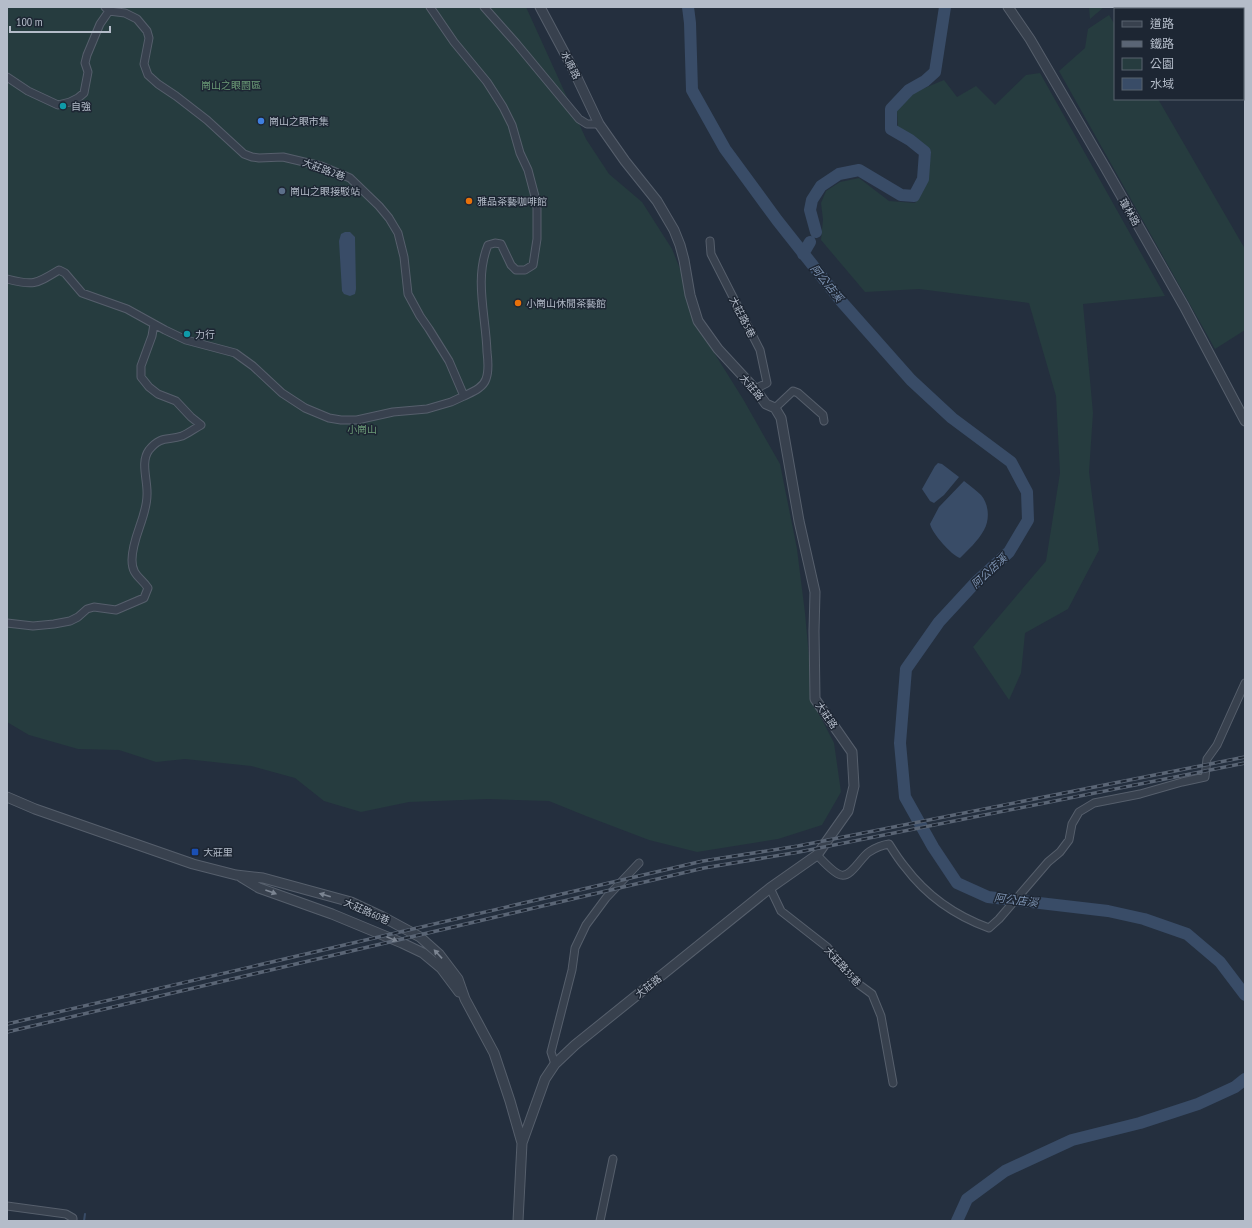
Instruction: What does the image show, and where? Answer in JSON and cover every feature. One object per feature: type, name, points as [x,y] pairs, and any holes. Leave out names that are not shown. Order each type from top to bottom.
[{"type":"street","points":[[7,279],[32,284],[43,280],[59,270],[66,273],[82,293],[127,309],[186,340],[235,353],[253,366],[282,392],[305,408],[329,418],[357,420],[393,412],[427,409],[451,402],[478,389],[486,380],[488,369],[487,342],[481,300],[481,283],[488,244],[501,244],[511,265],[516,270],[525,270],[533,265],[537,239],[537,204],[528,170],[520,153],[512,125],[503,107],[487,82],[454,42],[430,7]]},
{"type":"street","points":[[484,7],[579,119],[587,124],[599,124]]},
{"type":"street","name":"水庫路","points":[[540,7],[572,67],[599,124]]},
{"type":"street","name":"瓊林路","points":[[1008,7],[1030,39],[1110,176],[1184,306],[1245,421]]},
{"type":"street","points":[[7,77],[28,91],[58,105],[78,98],[84,93],[88,72],[85,63],[87,55],[107,9]]},
{"type":"street","name":"大莊路2巷","points":[[107,9],[137,19],[147,31],[150,38],[144,64],[148,75],[207,120],[244,154],[258,158],[284,157],[321,166],[350,178],[379,206],[389,218],[398,233],[404,257],[408,294],[420,316],[449,361],[464,396]]},
{"type":"street","name":"大莊路","points":[[518,1221],[522,1143],[545,1079],[555,1064],[575,1045],[770,888],[817,855],[848,811],[854,786],[852,752],[815,699],[815,592],[799,521],[781,418],[775,408],[766,404],[755,389],[718,348],[698,321],[690,295],[684,260],[674,230],[657,201],[625,161],[599,124]]},
{"type":"street","name":"大莊路5巷","points":[[710,241],[711,254],[760,350],[767,383],[755,389]]},
{"type":"street","points":[[7,623],[33,626],[70,620],[78,617],[87,609],[94,607],[116,610],[144,598],[147,593],[148,588],[136,576],[132,561],[135,539],[146,507],[147,494],[145,459],[148,450],[158,441],[182,436],[201,425],[176,401],[158,394],[149,387],[141,377],[141,366],[152,336],[154,324]]},
{"type":"street","points":[[775,408],[793,391],[798,393],[823,415],[824,421]]},
{"type":"street","points":[[817,855],[837,873],[846,875],[868,853],[882,845],[889,844],[904,867],[926,891],[950,910],[974,923],[989,928],[999,919],[1048,862],[1060,852],[1069,840],[1072,824],[1079,812],[1094,803],[1140,794],[1205,777],[1208,758],[1218,745],[1245,683]]},
{"type":"street","name":"大莊路60巷","points":[[7,797],[35,809],[193,864],[236,875],[263,878],[351,902],[420,937],[439,954],[458,979],[465,999],[494,1053],[522,1143]]},
{"type":"street","points":[[555,1064],[551,1052],[572,970],[575,948],[586,925],[606,898],[639,863]]},
{"type":"street","name":"大莊路60巷","points":[[236,875],[259,888],[332,914],[423,953],[441,968],[465,999]]},
{"type":"street","name":"大莊路35巷","points":[[770,888],[781,911],[827,947],[856,983],[872,994],[881,1016],[893,1083]]},
{"type":"street","points":[[600,1221],[613,1159]]},
{"type":"street","points":[[7,1206],[66,1214],[73,1218],[73,1221]]},
{"type":"green space","name":"小崗山","points":[[7,7],[526,7],[586,139],[609,174],[642,202],[672,249],[713,351],[743,399],[780,464],[797,549],[805,613],[813,702],[834,743],[841,792],[822,825],[778,839],[697,852],[649,840],[549,801],[488,799],[409,802],[361,812],[324,801],[295,778],[251,766],[185,759],[156,762],[119,750],[78,749],[29,735],[7,722]]},
{"type":"green space","points":[[1089,7],[1104,7],[1090,19]]},
{"type":"green space","points":[[1109,15],[1114,23],[1114,100],[1159,100],[1245,249],[1245,330],[1215,349],[1059,71],[1085,48],[1088,29]]},
{"type":"green space","points":[[1040,73],[1165,296],[1083,304],[1093,413],[1089,472],[1099,550],[1068,609],[1025,633],[1021,673],[1009,700],[973,647],[1046,561],[1060,473],[1056,396],[1029,303],[919,289],[865,292],[821,240],[823,220],[821,203],[826,191],[840,182],[859,178],[889,201],[915,203],[922,191],[926,179],[931,152],[923,143],[898,128],[897,111],[915,92],[944,80],[957,97],[976,86],[995,105],[1026,75]]},
{"type":"water","points":[[350,232],[355,237],[356,289],[355,294],[350,296],[344,294],[342,291],[339,241],[341,234]]},
{"type":"water","points":[[938,463],[942,464],[959,477],[944,495],[934,503],[930,501],[922,489]]},
{"type":"water","points":[[964,481],[984,499],[988,517],[982,534],[960,558],[952,553],[942,543],[934,533],[930,524],[939,507]]},
{"type":"waterway","name":"阿公店溪","points":[[688,7],[690,23],[692,90],[725,149],[777,220],[841,301],[911,380],[952,418],[1011,462],[1027,492],[1028,520],[1009,552],[975,583],[939,622],[906,669],[900,743],[905,797],[933,847],[957,883],[988,897],[1108,911],[1144,919],[1187,934],[1220,962],[1245,995]]},
{"type":"waterway","points":[[816,232],[810,210],[812,200],[821,186],[839,174],[859,170],[901,195],[914,196],[923,179],[925,152],[910,140],[891,129],[891,109],[909,90],[925,81],[935,72],[945,7]]},
{"type":"waterway","points":[[803,254],[810,242]]},
{"type":"waterway","name":"阿公店溪","points":[[957,1221],[967,1199],[1005,1171],[1072,1140],[1140,1123],[1198,1104],[1235,1087],[1245,1079]]},
{"type":"waterway","points":[[84,1221],[85,1214]]},
{"type":"railway","points":[[7,1024],[703,861],[798,846],[1245,757]]},
{"type":"railway","points":[[7,1032],[704,868],[799,852],[1245,763]]},
{"type":"place","name":"自強","points":[[63,106]]},
{"type":"place","name":"崗山之眼市集","points":[[261,121]]},
{"type":"place","name":"崗山之眼接駁站","points":[[282,191]]},
{"type":"place","name":"雅品茶藝咖啡館","points":[[469,201]]},
{"type":"place","name":"小崗山休閒茶藝館","points":[[518,303]]},
{"type":"place","name":"力行","points":[[187,334]]},
{"type":"place","name":"大莊里","points":[[195,852]]},
{"type":"park label","name":"崗山之眼園區","points":[[231,85]]}]
